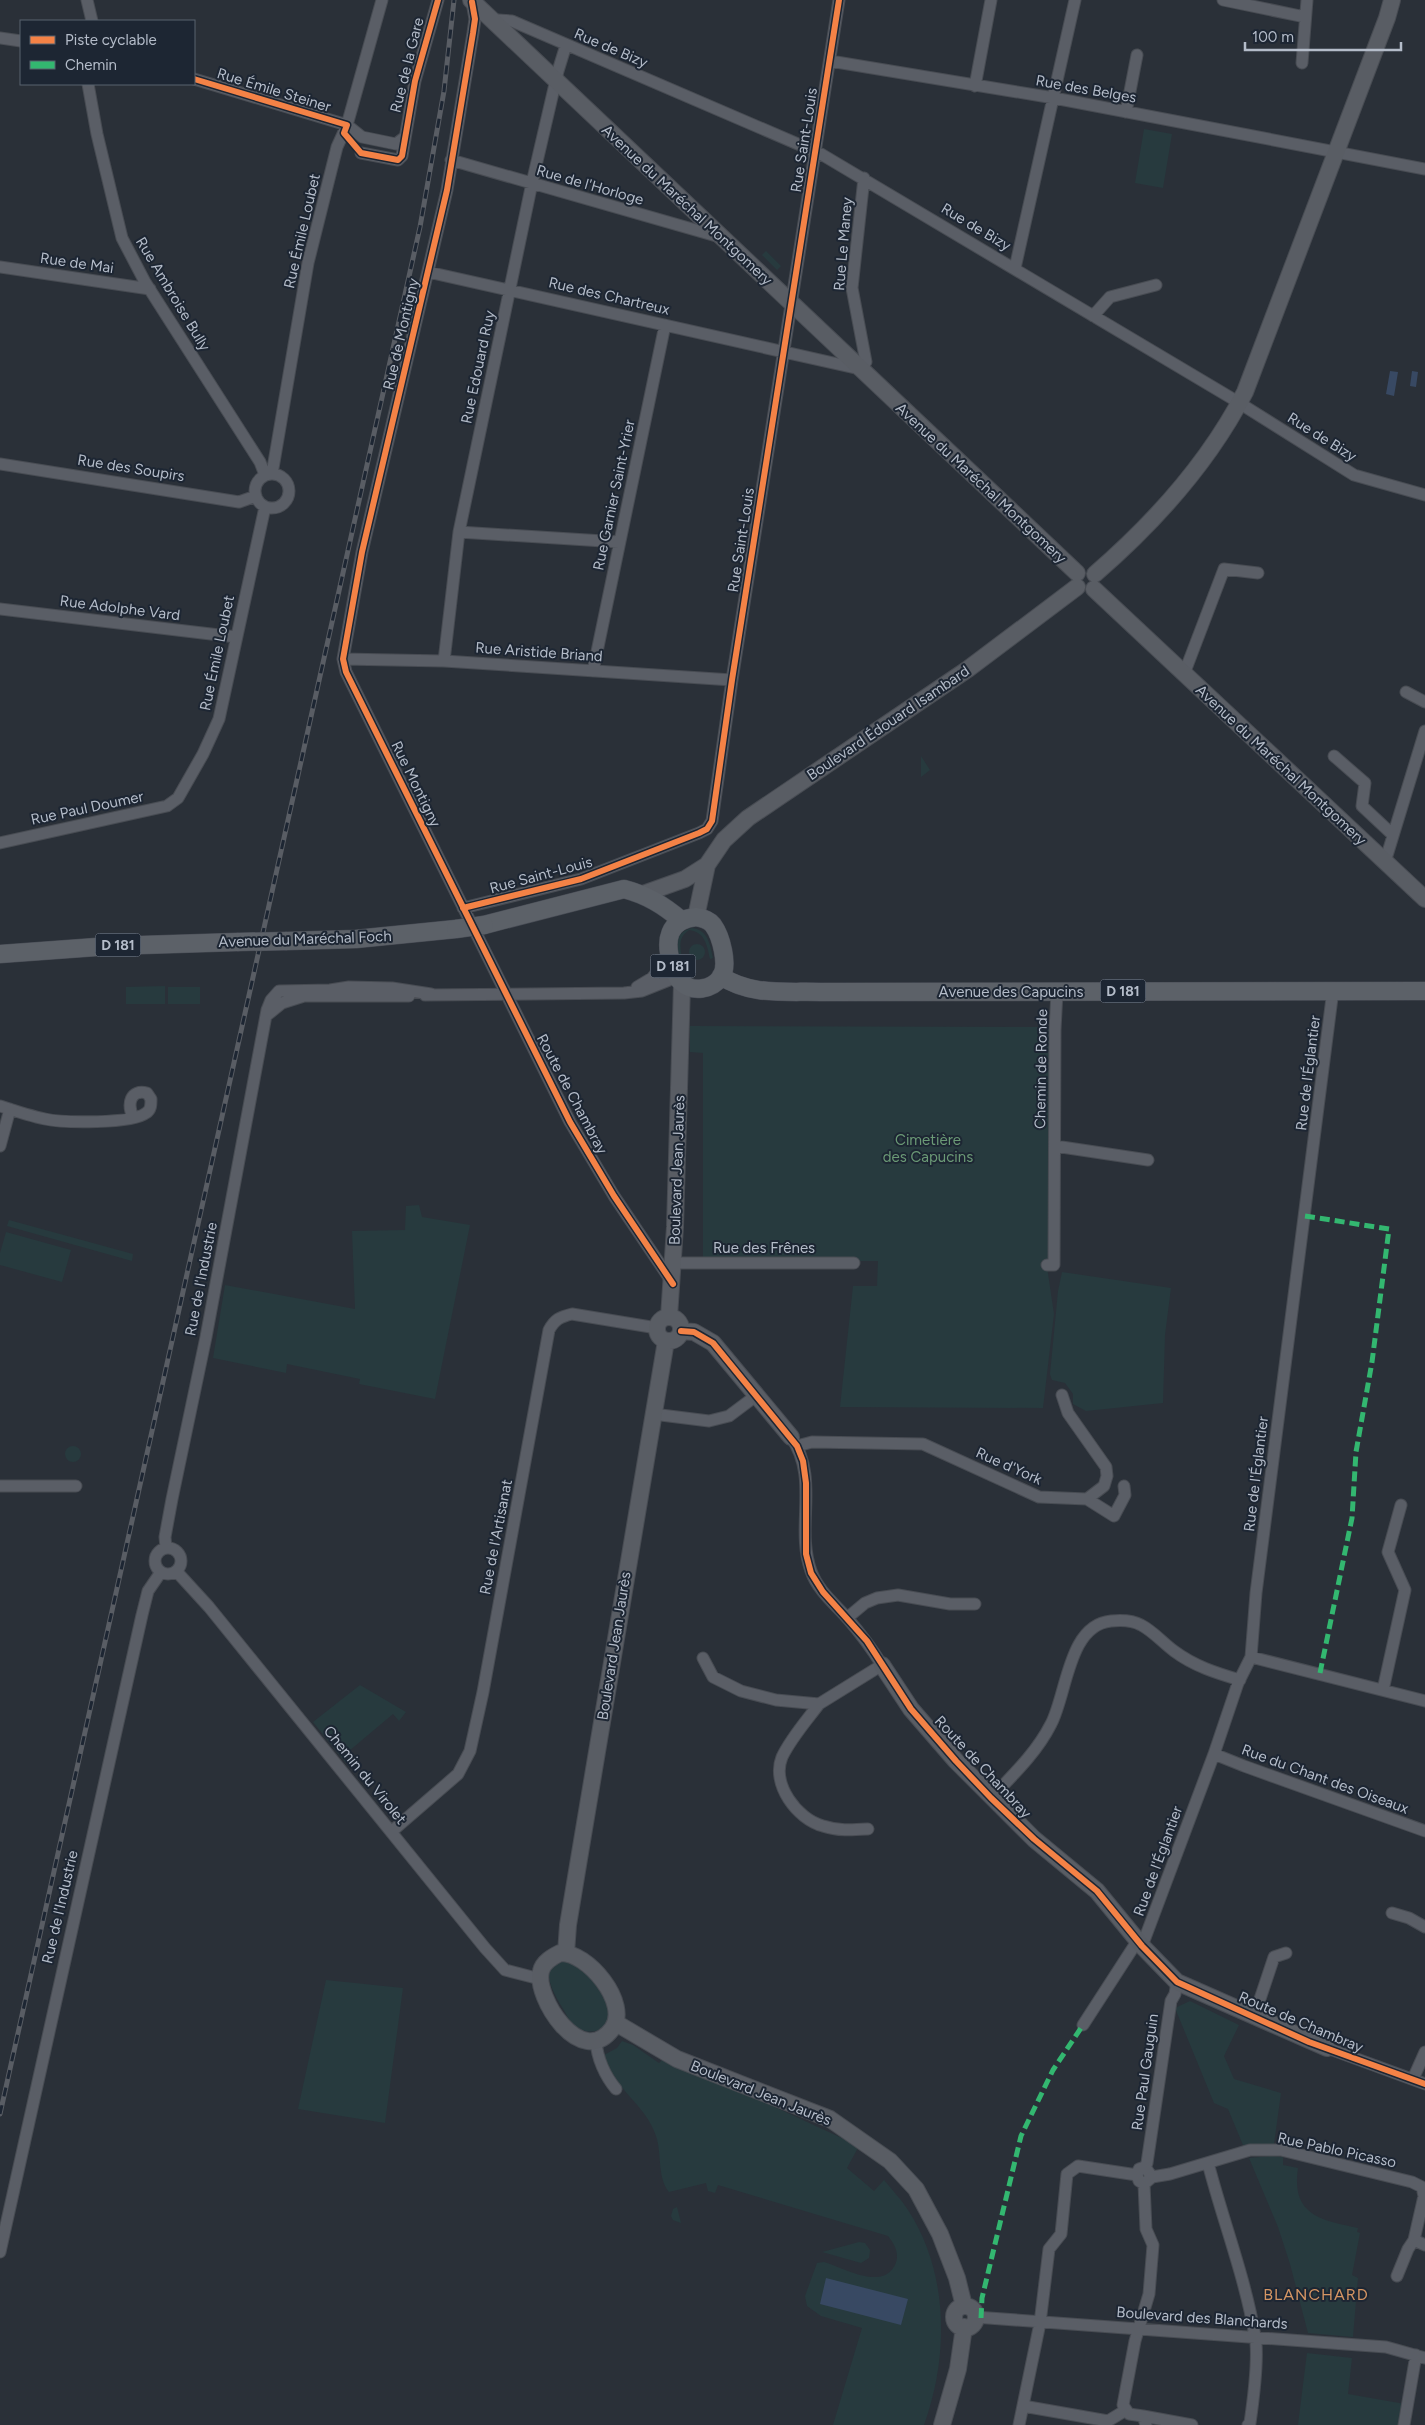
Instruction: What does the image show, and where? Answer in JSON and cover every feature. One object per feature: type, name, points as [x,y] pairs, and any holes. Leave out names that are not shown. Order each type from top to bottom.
[{"type":"main road","points":[[1077,580],[1085,592],[1182,488],[1210,451],[1240,403],[1387,18],[1392,0]]},
{"type":"main road","name":"Avenue du Maréchal Montgomery","points":[[472,1],[860,369],[1077,580]]},
{"type":"main road","name":"Boulevard Édouard Isambard","points":[[689,919],[707,865],[724,840],[748,818],[968,670],[1077,580]]},
{"type":"main road","name":"Avenue du Maréchal Montgomery","points":[[1095,581],[1184,674],[1425,899]]},
{"type":"main road","name":"Boulevard Édouard Isambard","points":[[643,894],[685,880],[707,865]]},
{"type":"main road","name":"Avenue du Maréchal Foch","points":[[0,954],[110,946],[356,939],[456,929],[484,924],[624,889],[643,894],[689,919]]},
{"type":"main road","name":"D 181","points":[[605,893],[648,907],[660,917],[668,938],[670,956],[680,980],[700,990],[709,986],[721,976],[723,956],[716,931],[712,924],[689,919],[671,930],[668,938]]},
{"type":"main road","name":"Avenue des Capucins","points":[[721,976],[735,985],[757,990],[1057,992],[1425,990]]},
{"type":"main road","name":"Boulevard Jean Jaurès","points":[[566,1953],[579,1859],[652,1414],[664,1329],[673,1284],[682,1022],[680,1017],[680,980]]},
{"type":"main road","name":"Boulevard Jean Jaurès","points":[[682,1022],[700,990]]},
{"type":"main road","name":"Route de Chambray","points":[[664,1329],[675,1339],[680,1330],[694,1332],[713,1343],[794,1442]]},
{"type":"main road","name":"Route de Chambray","points":[[882,1665],[912,1709],[956,1761],[1034,1839],[1097,1891],[1140,1943],[1177,1982],[1327,2048]]},
{"type":"main road","points":[[566,1953],[584,1960],[604,1984],[617,2004],[616,2023],[606,2035],[596,2041],[582,2040],[566,2031],[546,1997],[540,1979],[543,1965],[550,1958],[566,1953]]},
{"type":"main road","name":"Boulevard Jean Jaurès","points":[[616,2023],[677,2059],[830,2120],[890,2161],[916,2190],[940,2234],[957,2278],[968,2317]]},
{"type":"main road","points":[[942,2425],[958,2369],[968,2317]]},
{"type":"street","points":[[88,0],[92,20]]},
{"type":"street","name":"Rue Émile Loubet","points":[[269,474],[308,263],[337,147],[347,125],[382,0]]},
{"type":"street","name":"Rue de la Gare","points":[[360,153],[398,160],[402,156],[415,81],[438,0]]},
{"type":"street","name":"Rue Saint-Louis","points":[[463,908],[581,879],[707,829],[712,821],[790,303],[839,0]]},
{"type":"street","points":[[975,86],[991,0]]},
{"type":"street","points":[[1015,268],[1075,0]]},
{"type":"street","points":[[1223,0],[1305,17]]},
{"type":"street","points":[[1302,63],[1307,0]]},
{"type":"street","name":"Rue de Montigny","points":[[346,672],[343,659],[362,552],[447,190],[475,19],[472,1]]},
{"type":"street","name":"Rue de Bizy","points":[[493,22],[498,20],[512,21],[816,151],[1240,403],[1354,475],[1425,496]]},
{"type":"street","points":[[0,38],[20,41]]},
{"type":"street","name":"Rue Edouard Ruy","points":[[444,661],[459,532],[532,183],[555,81],[566,45]]},
{"type":"street","points":[[1126,112],[1138,55]]},
{"type":"street","name":"Rue des Belges","points":[[830,60],[1054,98],[1425,169]]},
{"type":"street","name":"Rue Émile Steiner","points":[[195,79],[347,125],[362,137],[396,144],[405,137]]},
{"type":"street","name":"Rue Ambroise Bully","points":[[88,85],[97,134],[122,238],[150,290],[269,474]]},
{"type":"street","name":"Rue de l'Horloge","points":[[451,160],[721,237]]},
{"type":"street","name":"Rue Le Maney","points":[[860,369],[866,362],[852,288],[864,178]]},
{"type":"street","name":"Rue de Mai","points":[[0,267],[150,290]]},
{"type":"street","name":"Rue des Chartreux","points":[[428,272],[860,369]]},
{"type":"street","points":[[1093,316],[1110,297],[1156,285]]},
{"type":"street","name":"Rue Garnier Saint-Yrier","points":[[593,671],[666,325]]},
{"type":"street","name":"Rue des Soupirs","points":[[0,464],[238,502],[256,496]]},
{"type":"street","points":[[269,474],[281,476],[287,482],[290,491],[287,499],[281,506],[274,508],[265,507],[256,496],[255,488],[258,480],[269,474]]},
{"type":"street","name":"Rue Émile Loubet","points":[[178,798],[203,754],[219,718],[265,507]]},
{"type":"street","points":[[459,532],[619,542]]},
{"type":"street","points":[[1184,674],[1224,569],[1258,573]]},
{"type":"street","name":"Rue Adolphe Vard","points":[[0,609],[236,637]]},
{"type":"street","name":"Rue Aristide Briand","points":[[343,659],[444,661],[732,680]]},
{"type":"street","name":"Rue Montigny","points":[[346,672],[463,908]]},
{"type":"street","points":[[1406,692],[1425,702]]},
{"type":"street","points":[[1385,862],[1425,731]]},
{"type":"street","points":[[1334,756],[1365,783],[1362,806],[1393,835]]},
{"type":"street","name":"Rue Paul Doumer","points":[[0,843],[167,806],[178,798]]},
{"type":"street","name":"Route de Chambray","points":[[463,908],[570,1122],[614,1196],[673,1284]]},
{"type":"street","points":[[624,993],[652,978],[670,956]]},
{"type":"street","points":[[266,1016],[289,1000],[304,996],[404,997],[431,994],[624,993],[642,991],[680,980]]},
{"type":"street","name":"Rue de l'Industrie","points":[[166,1548],[165,1537],[172,1499],[206,1337],[267,1010],[276,993],[289,990],[330,990],[349,987],[392,988],[431,994]]},
{"type":"street","name":"Rue de l'Églantier","points":[[1083,2025],[1140,1943],[1214,1754],[1240,1680],[1251,1657],[1256,1593],[1333,990]]},
{"type":"street","name":"Chemin de Ronde","points":[[1047,1265],[1054,1265],[1057,992]]},
{"type":"street","points":[[0,1146],[5,1108],[45,1119],[70,1122],[94,1122],[133,1117]]},
{"type":"street","name":"Chemin de Ronde","points":[[1054,1146],[1148,1160]]},
{"type":"street","name":"Rue des Frênes","points":[[674,1263],[854,1263]]},
{"type":"street","name":"Rue de l'Artisanat","points":[[391,1832],[458,1774],[470,1751],[490,1654],[549,1330],[560,1317],[572,1314],[664,1329]]},
{"type":"street","points":[[652,1414],[709,1421],[729,1416],[757,1395]]},
{"type":"street","points":[[1062,1395],[1068,1414],[1106,1467],[1107,1476],[1104,1486],[1087,1498],[1114,1516],[1125,1496],[1124,1486]]},
{"type":"street","name":"Route de Chambray","points":[[794,1442],[803,1461],[806,1482],[806,1554],[811,1573],[823,1592],[847,1618],[882,1665]]},
{"type":"street","name":"Rue d'York","points":[[794,1442],[923,1444],[1039,1497],[1087,1498]]},
{"type":"street","points":[[0,1486],[76,1486]]},
{"type":"street","points":[[1383,1690],[1405,1590],[1388,1552],[1401,1505]]},
{"type":"street","points":[[166,1548],[175,1549],[181,1556],[182,1564],[177,1572],[169,1575],[160,1572],[155,1565],[156,1556],[166,1548]]},
{"type":"street","name":"Rue de l'Industrie","points":[[0,2252],[142,1615],[148,1590],[160,1572]]},
{"type":"street","name":"Chemin du Virolet","points":[[177,1572],[209,1607],[505,1970],[533,1979],[540,1979]]},
{"type":"street","points":[[847,1618],[865,1603],[877,1598],[898,1595],[950,1604],[974,1604]]},
{"type":"street","points":[[991,1798],[1036,1749],[1052,1723],[1076,1650],[1088,1633],[1105,1622],[1124,1620],[1142,1625],[1174,1652],[1198,1667],[1240,1680]]},
{"type":"street","points":[[1251,1657],[1425,1701]]},
{"type":"street","points":[[703,1658],[713,1677],[741,1691],[776,1700],[819,1704]]},
{"type":"street","points":[[868,1829],[846,1831],[821,1826],[806,1817],[790,1802],[783,1789],[780,1774],[782,1759],[819,1704],[882,1665]]},
{"type":"street","name":"Rue du Chant des Oiseaux","points":[[1214,1754],[1425,1831]]},
{"type":"street","points":[[1392,1913],[1409,1918],[1425,1927]]},
{"type":"street","points":[[1254,2017],[1274,1957],[1286,1953]]},
{"type":"street","name":"Rue Paul Gauguin","points":[[1126,2410],[1123,2405],[1135,2341],[1149,2294],[1153,2245],[1146,2229],[1145,2176],[1171,2001],[1175,1994],[1177,1982]]},
{"type":"street","points":[[596,2041],[598,2053],[608,2080],[616,2089]]},
{"type":"street","name":"Route de Chambray","points":[[1327,2048],[1425,2084]]},
{"type":"street","points":[[1413,2079],[1425,2052]]},
{"type":"street","name":"Rue Pablo Picasso","points":[[1019,2425],[1040,2323],[1049,2249],[1061,2234],[1067,2174],[1078,2166],[1145,2176],[1170,2174],[1250,2150],[1282,2150],[1412,2182],[1422,2187],[1424,2196],[1414,2240]]},
{"type":"street","points":[[1208,2163],[1247,2296],[1255,2336],[1253,2402],[1250,2423],[1248,2425]]},
{"type":"street","points":[[1398,2276],[1408,2249],[1414,2240],[1425,2245]]},
{"type":"street","name":"Boulevard des Blanchards","points":[[968,2317],[1255,2336],[1386,2347],[1421,2356]]},
{"type":"street","points":[[1404,2425],[1421,2356]]},
{"type":"street","points":[[1022,2406],[1108,2421],[1126,2410],[1129,2414],[1144,2421],[1192,2425]]},
{"type":"green space","points":[[1144,129],[1172,134],[1163,188],[1135,183]]},
{"type":"green space","points":[[766,251],[781,266],[777,270],[762,255]]},
{"type":"green space","points":[[921,756],[930,770],[921,777]]},
{"type":"green space","points":[[692,928],[705,935],[713,958],[710,959],[702,936],[689,930],[681,939],[682,958],[679,958],[678,939],[682,932]]},
{"type":"green space","points":[[694,944],[700,944],[705,949],[703,958],[694,960],[689,955],[689,949]]},
{"type":"green space","points":[[165,986],[165,1004],[126,1004],[126,987]]},
{"type":"green space","points":[[168,987],[200,987],[200,1004],[168,1004]]},
{"type":"green space","name":"Cimetière des Capucins","points":[[690,1026],[1050,1027],[1050,1256],[1046,1260],[1054,1314],[1043,1408],[840,1407],[853,1286],[877,1286],[878,1261],[703,1261],[703,1053],[690,1052]]},
{"type":"green space","points":[[419,1205],[422,1217],[470,1225],[435,1399],[359,1384],[360,1379],[287,1364],[286,1373],[213,1358],[225,1285],[355,1309],[352,1231],[405,1230],[406,1206]]},
{"type":"green space","points":[[9,1220],[133,1254],[132,1261],[7,1226]]},
{"type":"green space","points":[[6,1232],[71,1250],[62,1282],[0,1265],[0,1253]]},
{"type":"green space","points":[[1062,1272],[1171,1288],[1165,1335],[1163,1403],[1086,1411],[1073,1404],[1073,1394],[1065,1383],[1052,1380],[1050,1374],[1058,1291]]},
{"type":"green space","points":[[73,1446],[81,1454],[73,1462],[65,1454]]},
{"type":"green space","points":[[360,1685],[406,1712],[399,1721],[393,1714],[349,1751],[354,1760],[346,1763],[313,1722]]},
{"type":"green space","points":[[559,1961],[571,1962],[579,1967],[602,1992],[610,2013],[607,2025],[597,2031],[584,2031],[578,2029],[570,2021],[550,1981],[549,1970]]},
{"type":"green space","points":[[326,1980],[403,1988],[385,2123],[298,2109]]},
{"type":"green space","points":[[1190,2001],[1239,2025],[1224,2056],[1234,2079],[1281,2093],[1274,2144],[1243,2145],[1228,2109],[1214,2103],[1175,2008]]},
{"type":"green space","points":[[622,2041],[633,2045],[659,2063],[662,2060],[766,2103],[859,2146],[847,2168],[874,2191],[884,2180],[902,2202],[921,2234],[931,2260],[938,2288],[941,2315],[941,2343],[938,2371],[924,2425],[833,2425],[862,2328],[821,2316],[807,2306],[805,2296],[817,2263],[824,2262],[862,2276],[881,2276],[889,2273],[895,2265],[897,2253],[895,2246],[888,2236],[718,2185],[715,2193],[708,2191],[706,2183],[669,2192],[661,2173],[658,2143],[651,2125],[645,2114],[614,2077],[604,2055],[617,2048]]},
{"type":"green space","points":[[1283,2157],[1283,2165],[1298,2168],[1297,2184],[1299,2196],[1304,2206],[1311,2213],[1332,2222],[1358,2228],[1357,2232],[1360,2233],[1352,2275],[1358,2278],[1353,2337],[1308,2333],[1278,2227],[1249,2158]]},
{"type":"green space","points":[[677,2207],[681,2223],[673,2220],[671,2216],[673,2209]]},
{"type":"green space","points":[[859,2242],[865,2243],[870,2250],[869,2258],[861,2263],[822,2252]]},
{"type":"green space","points":[[1307,2353],[1352,2358],[1348,2394],[1405,2404],[1401,2425],[1298,2425]]},
{"type":"water","points":[[1390,371],[1398,372],[1394,396],[1386,394]]},
{"type":"water","points":[[1412,371],[1418,372],[1416,387],[1410,386]]},
{"type":"water","points":[[826,2278],[908,2299],[901,2325],[820,2304]]},
{"type":"railway","points":[[0,2114],[420,227],[444,91],[454,0]]},
{"type":"marked path","points":[[1305,1216],[1389,1229],[1372,1362],[1356,1452],[1352,1518],[1320,1673]]},
{"type":"marked path","points":[[981,2318],[982,2298],[1021,2136],[1053,2070],[1083,2025]]},
{"type":"cycle path","points":[[195,79],[347,125],[344,133],[361,153],[398,160],[402,156],[415,81],[438,0]]},
{"type":"cycle path","points":[[463,908],[581,879],[699,833],[707,829],[712,821],[732,680],[839,0]]},
{"type":"cycle path","points":[[472,2],[475,19],[447,190],[362,552],[343,659],[346,672],[570,1122],[614,1196],[673,1284]]},
{"type":"cycle path","points":[[681,1331],[694,1332],[713,1343],[797,1446],[803,1461],[806,1483],[806,1554],[811,1573],[823,1592],[867,1641],[911,1709],[991,1798],[1034,1839],[1097,1891],[1142,1946],[1177,1982],[1309,2042],[1425,2084]]},
{"type":"district","name":"BLANCHARD","points":[[1316,2294]]}]
